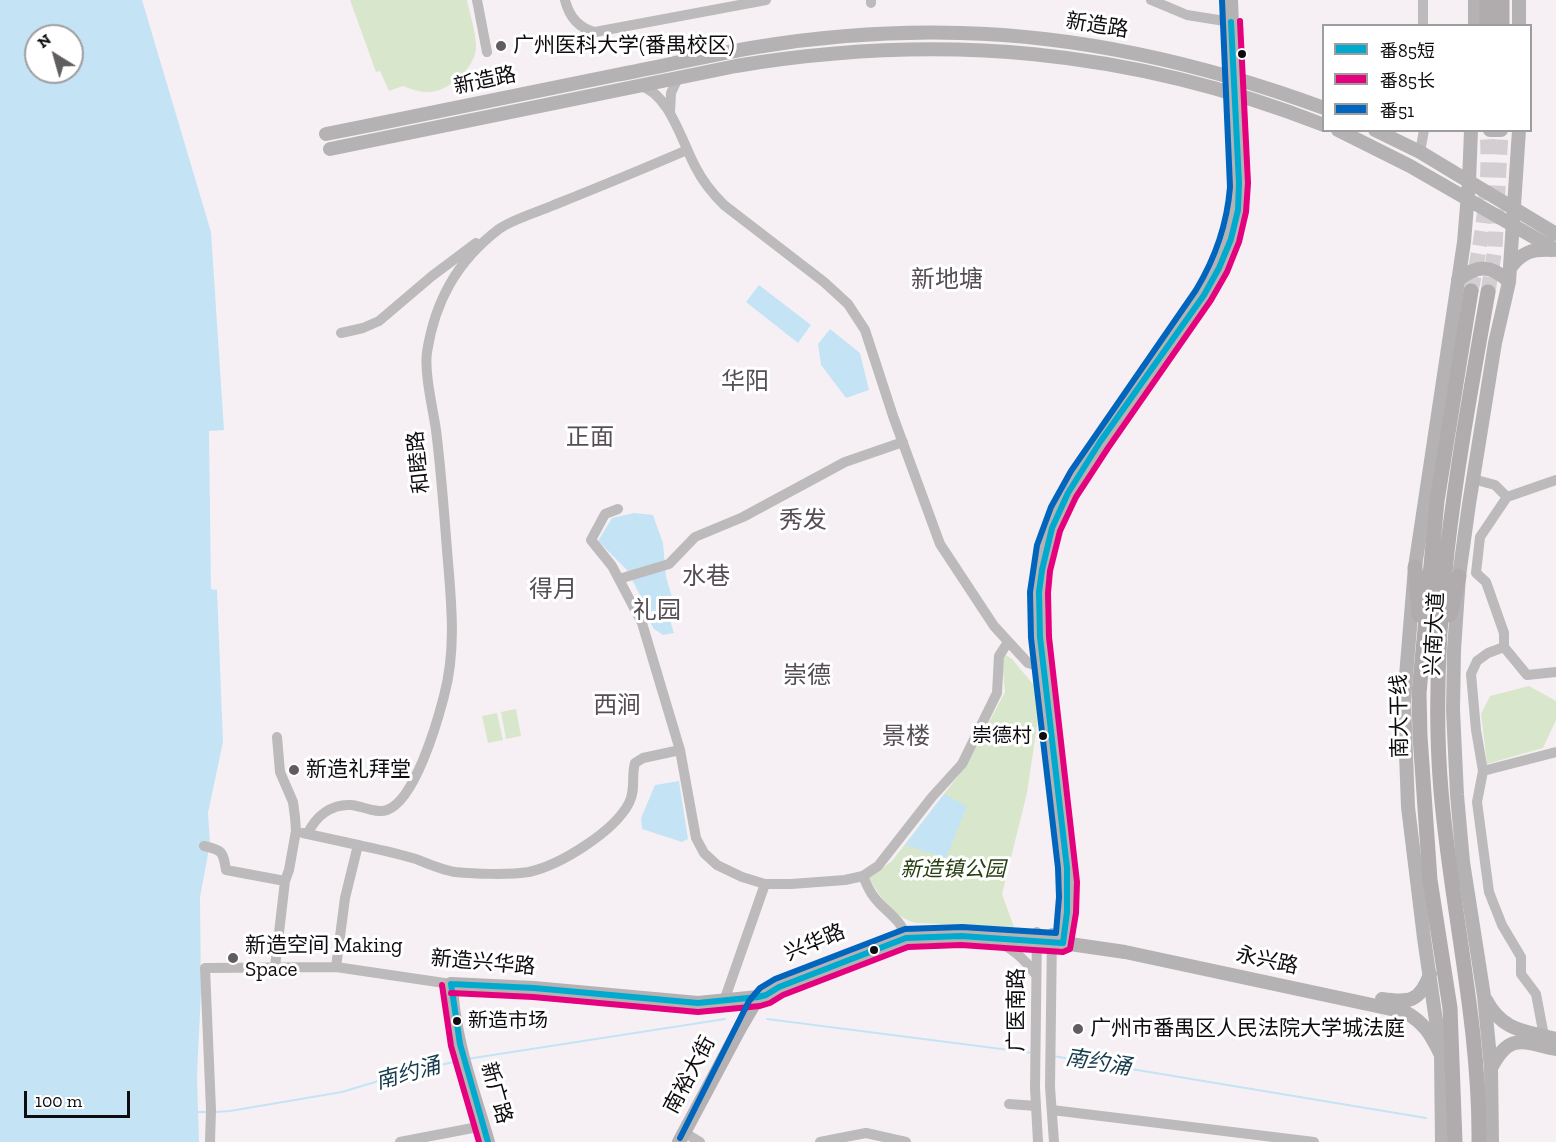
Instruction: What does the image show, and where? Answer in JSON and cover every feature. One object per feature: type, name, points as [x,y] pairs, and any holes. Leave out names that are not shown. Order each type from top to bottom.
[{"type":"highway","points":[[1487,0],[1487,24]]},
{"type":"highway","points":[[1502,0],[1502,24]]},
{"type":"highway","name":"南大干线","points":[[1455,1142],[1450,1008],[1431,880],[1419,693],[1437,501],[1471,291]]},
{"type":"highway","name":"南大干线","points":[[1479,1142],[1479,1115],[1469,994],[1441,791],[1439,659],[1444,587],[1458,468],[1488,292]]},
{"type":"highway","points":[[1415,567],[1422,651]]},
{"type":"highway","points":[[1439,659],[1459,576]]},
{"type":"main road","points":[[1058,938],[1069,908],[1068,870],[1041,667],[1040,588],[1046,547],[1069,491],[1204,295],[1230,243],[1237,217],[1239,187],[1231,0]]},
{"type":"main road","points":[[1475,0],[1475,24]]},
{"type":"main road","points":[[1518,24],[1519,0]]},
{"type":"main road","name":"新造路","points":[[326,134],[753,48],[861,35],[959,33],[1055,40],[1159,57],[1235,78],[1322,108]]},
{"type":"main road","name":"新造路","points":[[330,149],[759,62],[898,48],[976,49],[1064,56],[1101,62],[1175,77],[1236,94],[1322,124]]},
{"type":"main road","points":[[1342,132],[1386,152],[1556,250]]},
{"type":"main road","points":[[1379,132],[1420,152],[1556,234]]},
{"type":"main road","name":"兴南大道","points":[[1442,1142],[1442,1055],[1424,939],[1408,807],[1404,712],[1415,567],[1458,280],[1468,200],[1471,132]]},
{"type":"main road","name":"兴南大道","points":[[1492,1142],[1491,1068],[1484,996],[1463,862],[1457,795],[1453,710],[1454,650],[1459,576],[1473,479],[1510,275],[1519,132]]},
{"type":"main road","points":[[1386,152],[1392,147],[1390,138]]},
{"type":"main road","points":[[1458,280],[1474,269],[1510,275],[1516,261],[1535,249],[1556,250]]},
{"type":"main road","name":"兴华路","points":[[762,996],[905,935],[950,927],[1037,937]]},
{"type":"main road","name":"兴华路","points":[[905,935],[1058,938]]},
{"type":"main road","name":"永兴路","points":[[1058,938],[1158,949],[1364,997],[1403,1002],[1418,995],[1426,986],[1430,972]]},
{"type":"main road","name":"永兴路","points":[[1058,938],[1405,1012],[1424,1026],[1442,1055]]},
{"type":"main road","name":"新造兴华路","points":[[450,984],[534,988],[698,1003],[724,1002],[762,996]]},
{"type":"main road","name":"新广路","points":[[450,984],[466,1068],[488,1142]]},
{"type":"main road","name":"南裕大街","points":[[689,1141],[762,996]]},
{"type":"main road","points":[[1484,996],[1491,1010],[1501,1022],[1512,1029],[1549,1043]]},
{"type":"main road","points":[[1491,1068],[1505,1046],[1518,1041],[1549,1043]]},
{"type":"street","points":[[477,0],[487,52]]},
{"type":"street","points":[[565,0],[567,11],[576,22],[585,30],[595,32],[766,0]]},
{"type":"street","points":[[1150,0],[1186,15],[1231,22]]},
{"type":"street","points":[[1423,0],[1423,24]]},
{"type":"street","points":[[670,113],[670,93],[678,78]]},
{"type":"street","points":[[640,86],[648,88],[657,95],[670,113],[711,193],[849,304],[865,330],[940,544],[994,626],[1028,663],[1041,667]]},
{"type":"street","points":[[1420,152],[1424,132]]},
{"type":"street","name":"和睦路","points":[[308,833],[313,822],[335,807],[351,805],[388,810],[397,802],[413,783],[428,748],[444,697],[452,662],[452,612],[443,497],[426,355],[437,309],[447,285],[471,254],[501,227],[687,150]]},
{"type":"street","points":[[341,333],[363,328],[379,321],[467,248],[501,227]]},
{"type":"street","points":[[619,579],[669,564],[695,537],[743,518],[845,462],[903,442]]},
{"type":"street","points":[[1473,479],[1494,485],[1507,497]]},
{"type":"street","points":[[1556,480],[1507,497],[1480,537],[1476,573],[1486,582],[1504,633],[1504,647],[1527,675],[1556,672]]},
{"type":"street","points":[[618,509],[605,514],[591,540],[612,566],[642,623],[680,750],[696,838],[704,853],[717,865],[742,877],[765,884],[822,882],[863,876],[878,866],[932,796],[962,764],[998,693],[999,656],[1008,642]]},
{"type":"street","points":[[1504,647],[1488,653],[1477,661],[1472,674],[1476,730],[1483,771],[1477,802],[1489,892],[1502,925],[1521,957],[1521,974],[1536,994],[1549,1043]]},
{"type":"street","points":[[275,967],[285,881],[296,831],[293,802],[280,772],[277,737]]},
{"type":"street","points":[[296,831],[409,857],[453,872],[529,872],[586,846],[610,826],[629,804],[634,788],[635,763],[643,758],[680,750]]},
{"type":"street","points":[[1483,771],[1556,752]]},
{"type":"street","points":[[336,966],[345,897],[358,845]]},
{"type":"street","points":[[204,846],[221,851],[226,870],[285,881]]},
{"type":"street","points":[[863,876],[872,896],[885,911],[900,922],[905,935]]},
{"type":"street","points":[[724,1002],[765,884]]},
{"type":"street","points":[[987,937],[1010,947],[1036,975]]},
{"type":"street","name":"广医南路","points":[[1037,937],[1035,1088],[1038,1142]]},
{"type":"street","name":"广医南路","points":[[1054,1142],[1050,1087],[1058,938]]},
{"type":"street","name":"新造兴华路","points":[[210,1142],[205,969],[336,966],[450,984]]},
{"type":"street","points":[[1009,1104],[1036,1106]]},
{"type":"street","points":[[1052,1110],[1314,1142]]},
{"type":"street","points":[[400,1142],[483,1126]]},
{"type":"street","points":[[820,1142],[866,1133],[906,1142]]},
{"type":"green space","points":[[350,0],[467,0],[476,41],[472,61],[456,80],[443,89],[423,92],[403,86],[389,91],[380,71],[376,72]]},
{"type":"green space","name":"新造镇公园","points":[[1001,652],[1012,659],[1038,690],[1040,706],[1027,793],[1002,894],[1014,927],[916,923],[894,911],[869,878],[892,861],[965,767],[1005,692]]},
{"type":"green space","points":[[1529,686],[1556,701],[1556,720],[1543,748],[1487,764],[1481,714],[1490,696]]},
{"type":"green space","points":[[516,709],[521,736],[506,739],[501,712]]},
{"type":"green space","points":[[497,713],[503,740],[488,743],[482,716]]},
{"type":"water","points":[[0,0],[142,0],[211,232],[224,430],[209,431],[211,589],[217,590],[223,742],[208,813],[210,844],[200,897],[201,991],[197,1077],[199,1142],[0,1142]]},
{"type":"water","points":[[759,285],[811,325],[798,343],[746,302]]},
{"type":"water","points":[[830,329],[860,353],[869,390],[846,398],[821,365],[818,344]]},
{"type":"water","points":[[634,513],[653,515],[663,543],[666,577],[677,614],[669,617],[674,633],[663,635],[654,629],[646,615],[645,605],[627,570],[598,541],[612,518]]},
{"type":"water","points":[[679,781],[688,839],[682,842],[642,829],[641,818],[655,785]]},
{"type":"water","points":[[944,794],[967,806],[946,858],[905,845]]},
{"type":"waterway","name":"南约涌","points":[[467,1059],[725,1019]]},
{"type":"waterway","name":"南约涌","points":[[767,1019],[1033,1053]]},
{"type":"waterway","name":"南约涌","points":[[1053,1056],[1426,1118]]},
{"type":"waterway","name":"南约涌","points":[[215,1112],[342,1092],[415,1070],[459,1061]]},
{"type":"waterway","name":"南约涌","points":[[198,1112],[207,1112]]},
{"type":"tunnel","points":[[1471,291],[1485,211],[1488,171],[1487,132]]},
{"type":"tunnel","points":[[1488,292],[1495,248],[1501,132]]},
{"type":"transit line","name":"番51","points":[[680,1138],[749,1001],[760,988],[775,979],[905,929],[962,927],[1056,933],[1059,897],[1058,868],[1031,638],[1030,592],[1037,545],[1051,507],[1071,471],[1196,290],[1219,240],[1230,187],[1222,0]]},
{"type":"transit line","name":"番85长","points":[[451,993],[533,997],[698,1012],[770,1003],[783,995],[908,947],[961,945],[1063,952],[1070,949],[1076,913],[1077,882],[1049,637],[1050,571],[1060,531],[1076,497],[1211,300],[1227,272],[1239,242],[1246,212],[1248,183],[1240,21]]},
{"type":"transit line","name":"番85短","points":[[451,984],[534,988],[698,1003],[766,995],[779,987],[906,938],[961,936],[1063,943],[1067,912],[1067,868],[1040,637],[1039,592],[1042,570],[1052,528],[1068,493],[1100,442],[1204,295],[1231,239],[1238,210],[1239,183],[1231,22]]},
{"type":"transit line","name":"番85短","points":[[451,984],[460,1044],[488,1142]]},
{"type":"transit line","name":"番85长","points":[[442,985],[451,1046],[479,1142]]},
{"type":"place","name":"广州医科大学(番禺校区)","points":[[501,46]]},
{"type":"place","name":"崇德村","points":[[1043,736]]},
{"type":"place","name":"新造礼拜堂","points":[[294,770]]},
{"type":"place","name":"新造空间 Making Space","points":[[233,958]]},
{"type":"place","name":"新造市场","points":[[457,1021]]},
{"type":"place","name":"广州市番禺区人民法院大学城法庭","points":[[1078,1029]]},
{"type":"district","name":"新地塘","points":[[947,280]]},
{"type":"district","name":"华阳","points":[[745,382]]},
{"type":"district","name":"正面","points":[[590,438]]},
{"type":"district","name":"秀发","points":[[803,521]]},
{"type":"district","name":"水巷","points":[[706,577]]},
{"type":"district","name":"得月","points":[[553,590]]},
{"type":"district","name":"礼园","points":[[657,611]]},
{"type":"district","name":"崇德","points":[[807,676]]},
{"type":"district","name":"西涧","points":[[617,706]]},
{"type":"district","name":"景楼","points":[[906,737]]}]
